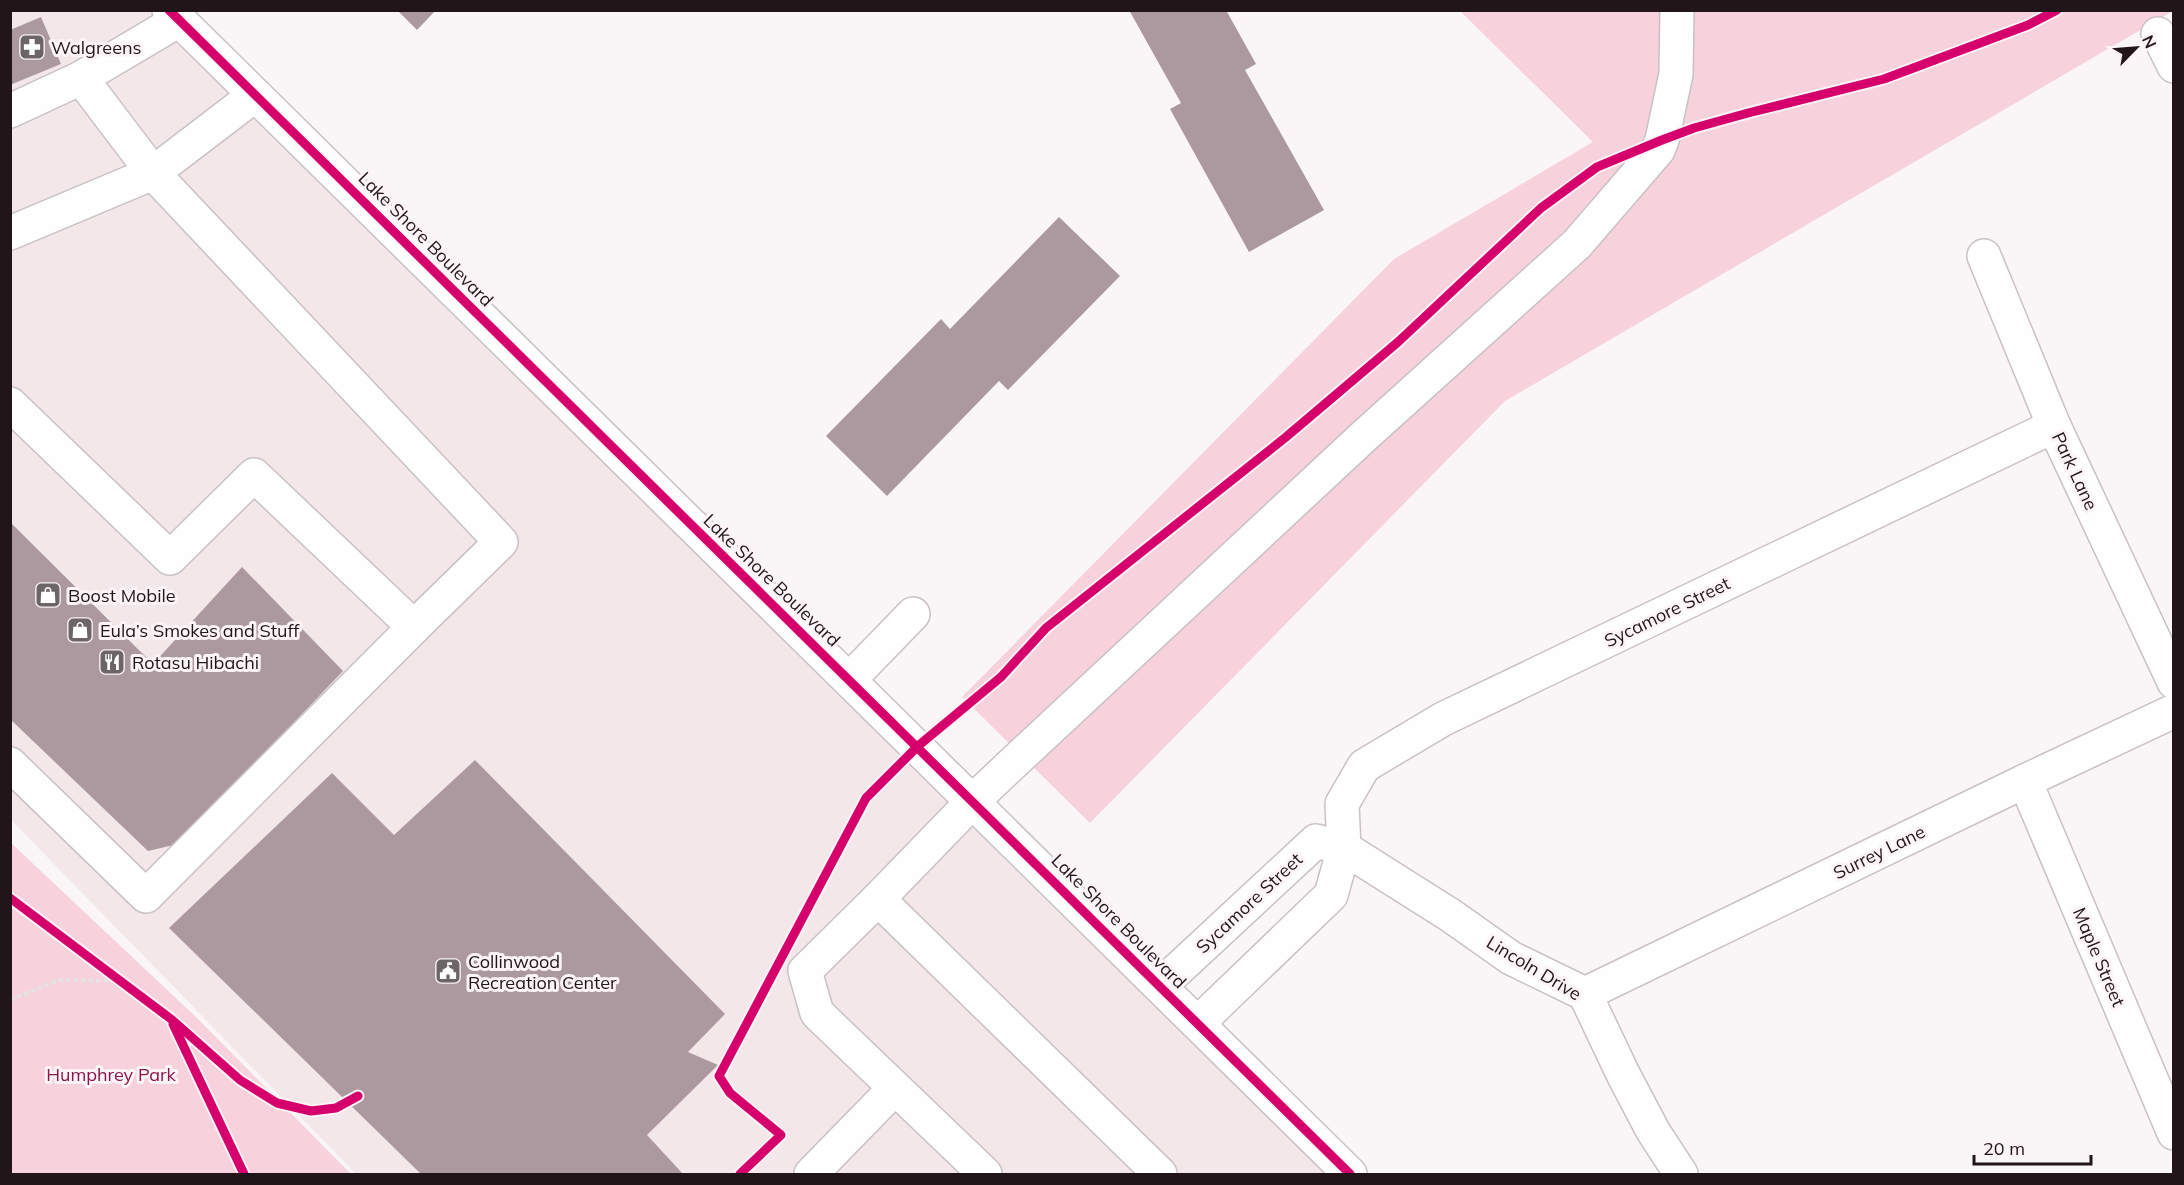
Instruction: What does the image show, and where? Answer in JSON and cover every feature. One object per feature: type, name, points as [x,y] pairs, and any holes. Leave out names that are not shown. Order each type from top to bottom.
[{"type":"street","points":[[985,1174],[817,1013],[805,971],[973,801],[1362,438],[1577,244],[1658,150],[1676,74],[1677,10]]},
{"type":"street","points":[[10,111],[81,78],[174,15]]},
{"type":"street","name":"Lake Shore Boulevard","points":[[174,15],[1161,985],[1350,1174]]},
{"type":"street","points":[[2158,34],[2174,66]]},
{"type":"street","points":[[10,764],[146,896],[501,542],[153,173],[81,78]]},
{"type":"street","points":[[10,233],[153,173],[255,95]]},
{"type":"street","name":"Park Lane","points":[[1983,256],[2054,426],[2174,682]]},
{"type":"street","points":[[10,404],[170,558],[255,475],[414,627]]},
{"type":"street","name":"Sycamore Street","points":[[1198,1023],[1331,895],[1344,848],[1342,804],[1364,766],[1443,719],[2054,426]]},
{"type":"street","points":[[850,679],[913,614]]},
{"type":"street","name":"Surrey Lane","points":[[1585,994],[2025,780],[2174,711]]},
{"type":"street","name":"Maple Street","points":[[2025,780],[2174,1133]]},
{"type":"street","name":"Sycamore Street","points":[[1161,985],[1316,841],[1344,848]]},
{"type":"street","name":"Lincoln Drive","points":[[1344,848],[1450,915],[1511,958],[1585,994],[1653,1131],[1681,1174]]},
{"type":"street","points":[[878,899],[1160,1174]]},
{"type":"street","points":[[811,1174],[895,1088]]},
{"type":"path","points":[[102,967],[129,987]]},
{"type":"path","points":[[10,1000],[59,980],[121,981]]},
{"type":"shaded area","points":[[11,11],[169,11],[1350,1174],[356,1174],[11,820]]},
{"type":"green space","points":[[1460,11],[2173,11],[1505,401],[1090,823],[962,697],[1394,259],[1593,142]]},
{"type":"green space","name":"Humphrey Park","points":[[10,842],[197,1018],[351,1174],[11,1174]]},
{"type":"building","points":[[397,10],[436,10],[417,30]]},
{"type":"building","points":[[1129,10],[1226,10],[1256,64],[1245,70],[1324,210],[1249,252],[1170,109],[1181,103]]},
{"type":"building","name":"Walgreens","points":[[41,17],[61,64],[10,85],[10,30]]},
{"type":"building","points":[[1059,217],[1120,276],[1008,390],[999,381],[887,496],[826,436],[941,319],[950,329]]},
{"type":"building","points":[[10,522],[153,664],[242,567],[343,671],[178,844],[148,851],[10,719]]},
{"type":"building","name":"Collinwood Recreation Center","points":[[475,760],[725,1014],[688,1052],[718,1065],[647,1135],[683,1174],[421,1174],[169,928],[332,773],[394,835]]},
{"type":"cycle path","points":[[169,10],[1350,1174]]},
{"type":"cycle path","points":[[740,1174],[781,1135],[730,1093],[719,1076],[866,798],[918,746],[1001,677],[1046,628],[1286,437],[1398,342],[1541,208],[1597,167],[1694,128],[1884,79],[2028,25],[2057,10]]},
{"type":"cycle path","points":[[10,898],[171,1019],[240,1080],[277,1103],[311,1111],[336,1108],[358,1096]]},
{"type":"cycle path","points":[[173,1024],[244,1174]]},
{"type":"place","name":"Walgreens","points":[[32,47]]},
{"type":"place","name":"Boost Mobile","points":[[48,595]]},
{"type":"place","name":"Eula’s Smokes and Stuff","points":[[80,630]]},
{"type":"place","name":"Rotasu Hibachi","points":[[112,662]]},
{"type":"place","name":"Collinwood Recreation Center","points":[[448,971]]}]
